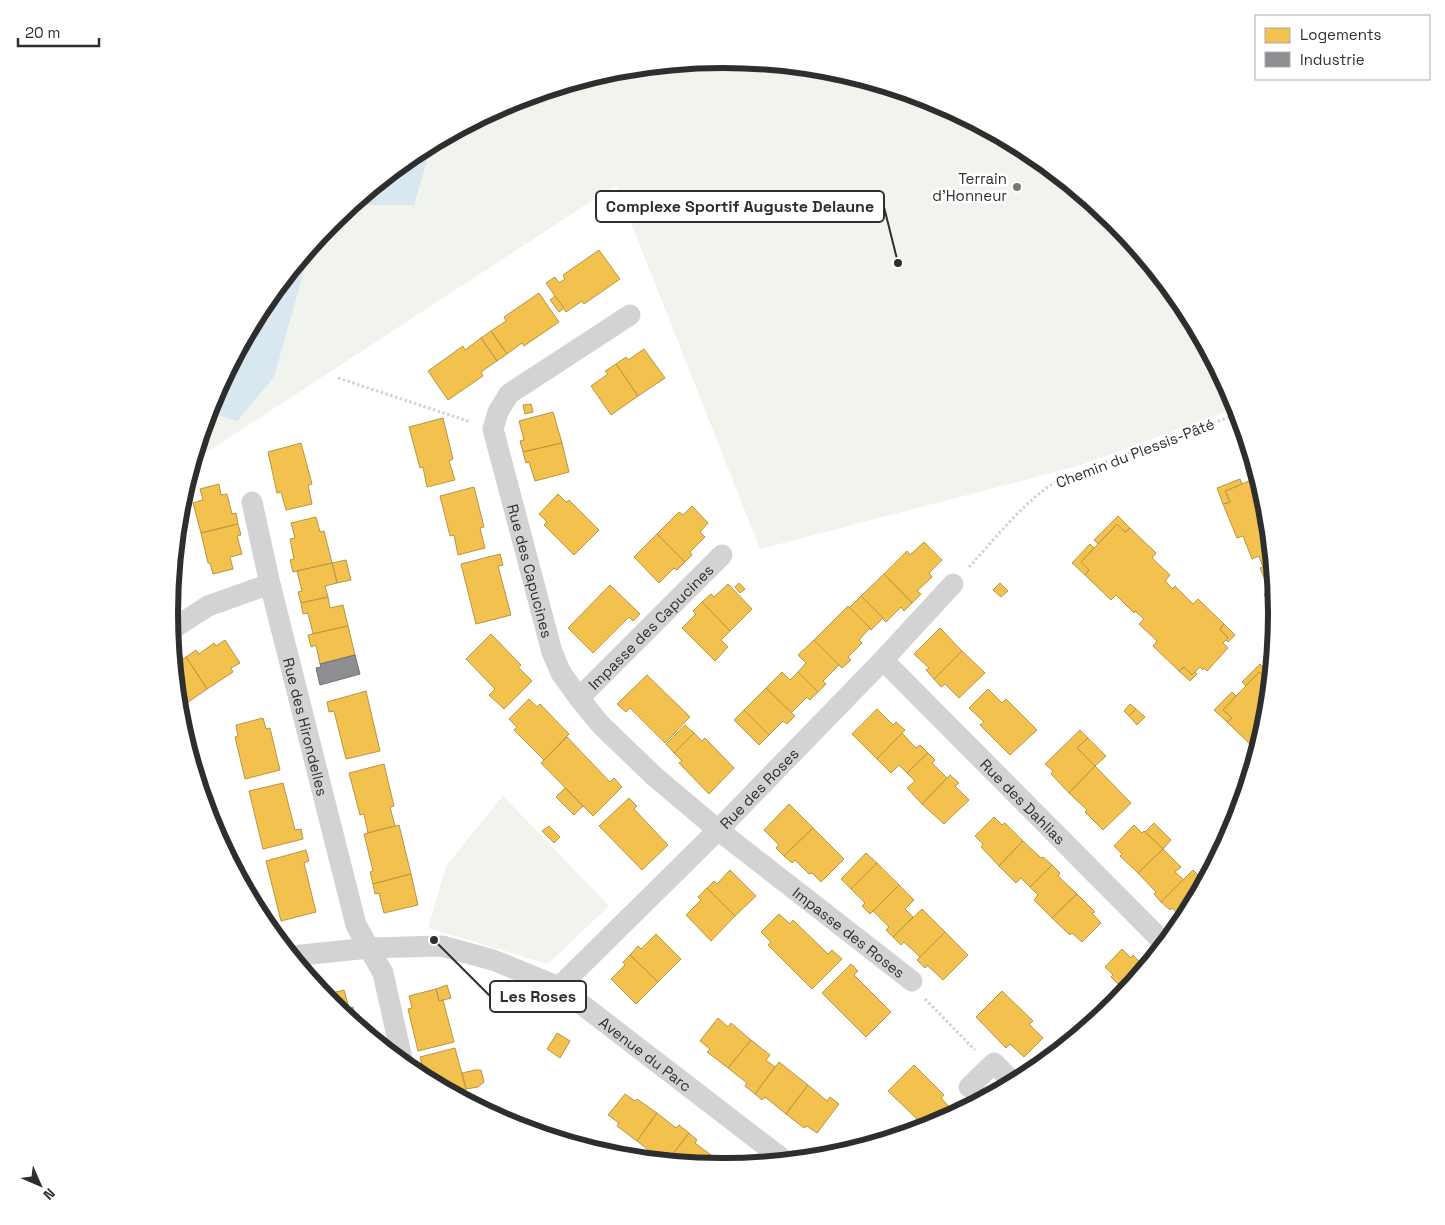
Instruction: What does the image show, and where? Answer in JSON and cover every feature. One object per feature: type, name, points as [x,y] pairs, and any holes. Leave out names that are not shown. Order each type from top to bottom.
[{"type":"street","points":[[493,429],[498,412],[509,394],[630,315]]},
{"type":"street","name":"Rue des Capucines","points":[[493,429],[552,652],[561,673],[600,724],[654,776],[718,830]]},
{"type":"street","name":"Rue des Hirondelles","points":[[252,502],[270,584],[356,925],[383,973],[401,1052]]},
{"type":"street","name":"Impasse des Capucines","points":[[579,698],[722,555]]},
{"type":"street","points":[[178,625],[208,606],[270,584]]},
{"type":"street","name":"Rue des Roses","points":[[558,986],[718,830],[883,660],[953,584]]},
{"type":"street","name":"Rue des Dahlias","points":[[883,660],[1159,938]]},
{"type":"street","name":"Impasse des Roses","points":[[718,830],[912,982]]},
{"type":"street","name":"Avenue du Parc","points":[[299,955],[368,948],[442,946],[493,960],[558,986],[777,1154]]},
{"type":"street","points":[[969,1087],[994,1063],[1008,1076]]},
{"type":"path","points":[[338,378],[493,429]]},
{"type":"path","name":"Chemin du Plessis-Pâté","points":[[953,584],[1032,499],[1055,482],[1231,417]]},
{"type":"path","name":"Impasse des Roses","points":[[912,982],[920,993],[980,1055],[994,1063]]},
{"type":"shaded area","points":[[687,69],[758,69],[794,72],[864,86],[898,96],[931,109],[964,124],[1025,159],[1054,180],[1108,227],[1155,281],[1176,310],[1194,340],[1211,371],[1229,411],[1078,466],[760,549],[616,185],[200,457],[219,404],[234,371],[269,310],[290,281],[337,227],[391,180],[420,159],[481,124],[547,96],[616,78],[651,72]]},
{"type":"shaded area","points":[[429,154],[414,205],[361,205],[391,180]]},
{"type":"shaded area","points":[[307,260],[274,377],[237,421],[215,414],[219,404],[234,371],[269,310]]},
{"type":"shaded area","points":[[503,796],[609,906],[548,964],[428,928],[446,866]]},
{"type":"building: Logements","points":[[599,250],[620,279],[584,304],[582,301],[566,312],[546,283],[555,277],[559,283],[565,279],[563,275]]},
{"type":"building: Logements","points":[[539,293],[559,322],[524,346],[522,343],[507,354],[491,331],[506,321],[504,317]]},
{"type":"building: Logements","points":[[555,296],[564,308],[559,312],[550,300]]},
{"type":"building: Logements","points":[[491,331],[507,354],[497,361],[481,338]]},
{"type":"building: Logements","points":[[481,338],[497,361],[481,372],[483,376],[448,400],[428,371],[463,346],[465,350]]},
{"type":"building: Logements","points":[[644,349],[665,378],[638,396],[616,364],[626,357],[628,360]]},
{"type":"building: Logements","points":[[616,364],[638,396],[611,415],[591,386],[608,374],[605,371]]},
{"type":"building: Logements","points":[[531,404],[533,412],[525,414],[523,405]]},
{"type":"building: Logements","points":[[553,412],[562,443],[523,452],[520,441],[524,440],[519,421]]},
{"type":"building: Logements","points":[[443,418],[453,459],[449,461],[455,480],[427,487],[423,467],[420,468],[409,427]]},
{"type":"building: Logements","points":[[301,443],[312,484],[308,485],[312,504],[286,510],[281,492],[277,493],[268,452]]},
{"type":"building: Logements","points":[[562,443],[569,472],[535,481],[529,462],[526,463],[523,452]]},
{"type":"building: Logements","points":[[1240,479],[1242,484],[1225,491],[1230,502],[1223,504],[1217,488]]},
{"type":"building: Logements","points":[[1251,480],[1263,541],[1266,583],[1260,568],[1263,567],[1259,556],[1252,559],[1243,536],[1237,538],[1223,504],[1230,502],[1225,491]]},
{"type":"building: Logements","points":[[219,484],[221,495],[227,494],[232,514],[236,513],[238,524],[201,533],[193,503],[203,500],[200,489]]},
{"type":"building: Logements","points":[[474,487],[484,527],[480,528],[485,548],[458,555],[454,535],[450,536],[440,496]]},
{"type":"building: Logements","points":[[558,494],[566,502],[569,500],[599,530],[574,555],[544,525],[547,522],[539,514]]},
{"type":"building: Logements","points":[[692,506],[708,523],[700,532],[705,537],[690,552],[692,555],[685,562],[657,534],[679,512],[683,515]]},
{"type":"building: Logements","points":[[1118,516],[1130,528],[1125,532],[1117,524],[1098,544],[1094,540]]},
{"type":"building: Logements","points":[[316,517],[320,532],[324,531],[332,563],[293,572],[290,560],[294,559],[290,539],[295,538],[291,523]]},
{"type":"building: Logements","points":[[238,524],[241,535],[237,536],[242,554],[230,557],[233,569],[213,574],[210,563],[208,563],[201,533]]},
{"type":"building: Logements","points":[[1117,524],[1125,532],[1130,528],[1156,553],[1152,558],[1170,575],[1165,581],[1173,589],[1175,586],[1193,604],[1198,599],[1224,624],[1220,629],[1228,638],[1223,643],[1228,648],[1207,671],[1200,667],[1192,675],[1184,667],[1179,671],[1153,646],[1157,641],[1139,624],[1144,619],[1135,611],[1134,613],[1116,595],[1111,600],[1085,575],[1089,570],[1081,562]]},
{"type":"building: Logements","points":[[657,534],[685,562],[677,570],[674,568],[659,583],[634,557]]},
{"type":"building: Logements","points":[[924,542],[942,560],[929,573],[932,577],[917,591],[921,594],[912,603],[884,574],[907,551],[910,555]]},
{"type":"building: Logements","points":[[1090,544],[1094,548],[1081,562],[1089,570],[1085,575],[1072,563]]},
{"type":"building: Logements","points":[[500,554],[503,565],[498,566],[511,615],[476,624],[461,564]]},
{"type":"building: Logements","points":[[346,560],[351,580],[337,583],[332,563]]},
{"type":"building: Logements","points":[[332,563],[337,583],[325,586],[328,597],[301,603],[298,592],[302,591],[297,571]]},
{"type":"building: Logements","points":[[884,574],[912,603],[904,611],[901,607],[886,622],[861,596]]},
{"type":"building: Logements","points":[[739,583],[745,589],[740,593],[735,587]]},
{"type":"building: Logements","points":[[1000,583],[1008,591],[1001,597],[993,590]]},
{"type":"building: Logements","points":[[728,584],[752,609],[730,631],[702,602],[711,594],[714,597]]},
{"type":"building: Logements","points":[[610,585],[640,614],[633,621],[629,617],[593,653],[568,628]]},
{"type":"building: Logements","points":[[861,596],[883,618],[871,630],[849,608]]},
{"type":"building: Logements","points":[[328,597],[330,608],[343,605],[348,626],[313,634],[308,613],[303,614],[301,603]]},
{"type":"building: Logements","points":[[702,602],[730,631],[721,640],[728,647],[715,661],[682,628],[696,614],[693,611]]},
{"type":"building: Logements","points":[[848,606],[870,628],[859,640],[862,643],[848,657],[851,660],[842,668],[814,640]]},
{"type":"building: Logements","points":[[1224,624],[1235,635],[1228,642],[1226,640],[1228,638],[1220,629]]},
{"type":"building: Logements","points":[[348,626],[355,655],[320,664],[316,645],[311,647],[308,635]]},
{"type":"building: Logements","points":[[940,628],[962,651],[934,679],[926,670],[929,668],[914,654]]},
{"type":"building: Logements","points":[[491,634],[521,665],[518,667],[532,681],[504,709],[489,695],[495,689],[466,659]]},
{"type":"building: Logements","points":[[225,640],[240,663],[231,668],[233,672],[207,689],[186,657],[196,650],[199,654],[214,643],[216,646]]},
{"type":"building: Logements","points":[[814,640],[839,665],[823,681],[826,684],[818,692],[798,672],[806,663],[798,655]]},
{"type":"building: Logements","points":[[962,651],[985,673],[959,698],[945,684],[941,687],[934,679]]},
{"type":"building: Logements","points":[[186,657],[207,689],[185,704],[182,684],[180,661]]},
{"type":"building: Logements","points":[[1260,664],[1264,668],[1264,676],[1259,672],[1246,686],[1242,682]]},
{"type":"building: Logements","points":[[1184,667],[1192,675],[1195,672],[1197,674],[1190,681],[1179,671]]},
{"type":"building: Logements","points":[[782,672],[790,680],[798,672],[818,692],[810,700],[807,697],[791,713],[766,688]]},
{"type":"building: Logements","points":[[1259,672],[1264,676],[1251,745],[1227,722],[1232,718],[1223,710]]},
{"type":"building: Logements","points":[[647,675],[690,717],[665,743],[630,708],[626,712],[617,704]]},
{"type":"building: Logements","points":[[766,688],[795,716],[787,724],[783,721],[769,735],[744,710]]},
{"type":"building: Logements","points":[[988,689],[1002,703],[1006,699],[1037,730],[1010,755],[980,725],[984,722],[969,708]]},
{"type":"building: Logements","points":[[366,691],[380,751],[346,759],[334,711],[329,712],[327,702]]},
{"type":"building: Logements","points":[[1232,692],[1236,696],[1223,710],[1232,718],[1227,722],[1214,710]]},
{"type":"building: Logements","points":[[529,699],[537,707],[540,704],[569,734],[544,760],[514,730],[517,727],[509,719]]},
{"type":"building: Logements","points":[[1130,704],[1136,709],[1129,716],[1124,711]]},
{"type":"building: Logements","points":[[877,709],[893,725],[896,722],[905,730],[877,759],[852,734]]},
{"type":"building: Logements","points":[[1136,709],[1145,717],[1137,725],[1129,716]]},
{"type":"building: Logements","points":[[744,710],[769,735],[759,745],[734,720]]},
{"type":"building: Logements","points":[[263,718],[266,729],[270,728],[280,770],[245,779],[235,737],[238,736],[236,725]]},
{"type":"building: Logements","points":[[685,725],[694,733],[674,753],[666,744]]},
{"type":"building: Logements","points":[[1080,730],[1088,738],[1077,748],[1095,766],[1069,793],[1051,774],[1053,771],[1045,764]]},
{"type":"building: Logements","points":[[694,733],[702,741],[705,738],[734,768],[709,794],[679,763],[682,761],[674,753]]},
{"type":"building: Logements","points":[[902,733],[916,748],[920,745],[928,753],[907,773],[899,765],[891,773],[877,759]]},
{"type":"building: Logements","points":[[567,737],[610,782],[614,778],[622,787],[593,816],[541,763]]},
{"type":"building: Logements","points":[[1088,738],[1106,756],[1095,766],[1077,748]]},
{"type":"building: Logements","points":[[928,753],[935,760],[932,763],[947,778],[922,804],[907,788],[915,781],[907,773]]},
{"type":"building: Logements","points":[[384,764],[394,806],[390,807],[395,826],[368,833],[364,814],[360,815],[349,773]]},
{"type":"building: Logements","points":[[1095,766],[1131,803],[1103,830],[1085,812],[1087,810],[1069,793]]},
{"type":"building: Logements","points":[[950,775],[959,783],[955,786],[969,800],[944,824],[922,804]]},
{"type":"building: Logements","points":[[283,783],[295,830],[301,829],[303,839],[263,849],[249,791]]},
{"type":"building: Logements","points":[[565,788],[583,806],[574,815],[556,797]]},
{"type":"building: Logements","points":[[629,798],[637,806],[634,809],[668,845],[642,870],[599,826]]},
{"type":"building: Logements","points":[[789,804],[813,828],[784,856],[776,848],[779,845],[764,830]]},
{"type":"building: Logements","points":[[994,817],[1002,825],[1005,823],[1023,841],[999,866],[981,847],[983,844],[975,836]]},
{"type":"building: Logements","points":[[1154,823],[1171,840],[1163,849],[1145,832]]},
{"type":"building: Logements","points":[[399,825],[411,874],[373,884],[370,872],[373,871],[364,834]]},
{"type":"building: Logements","points":[[1134,825],[1142,833],[1144,831],[1163,849],[1138,873],[1120,856],[1122,854],[1114,846]]},
{"type":"building: Logements","points":[[549,826],[560,837],[554,843],[542,831]]},
{"type":"building: Logements","points":[[813,828],[844,859],[821,882],[812,873],[809,874],[795,860],[792,863],[784,856]]},
{"type":"building: Logements","points":[[1023,841],[1041,858],[1043,857],[1052,865],[1030,887],[1021,878],[1016,883],[999,866]]},
{"type":"building: Logements","points":[[1163,849],[1181,867],[1175,872],[1184,880],[1161,902],[1154,894],[1156,892],[1138,873]]},
{"type":"building: Logements","points":[[306,850],[309,861],[304,863],[316,912],[281,921],[266,861]]},
{"type":"building: Logements","points":[[866,853],[877,863],[851,889],[841,879]]},
{"type":"building: Logements","points":[[877,863],[899,885],[870,914],[862,906],[865,903],[851,889]]},
{"type":"building: Logements","points":[[1052,865],[1060,873],[1058,876],[1077,894],[1052,918],[1034,900],[1038,895],[1030,887]]},
{"type":"building: Logements","points":[[730,870],[756,896],[735,916],[707,888],[714,881],[717,884]]},
{"type":"building: Logements","points":[[1193,870],[1199,876],[1177,913],[1172,908],[1170,910],[1161,902]]},
{"type":"building: Logements","points":[[411,874],[418,905],[384,913],[379,893],[375,894],[373,884]]},
{"type":"building: Logements","points":[[899,885],[914,900],[905,909],[913,917],[893,937],[886,930],[889,927],[873,911]]},
{"type":"building: Logements","points":[[707,888],[735,916],[711,941],[686,915],[701,900],[698,897]]},
{"type":"building: Logements","points":[[1077,894],[1095,912],[1092,913],[1101,923],[1082,942],[1072,933],[1070,935],[1052,918]]},
{"type":"building: Logements","points":[[922,909],[945,932],[920,957],[904,942],[901,945],[893,937]]},
{"type":"building: Logements","points":[[779,914],[790,924],[793,920],[828,954],[832,950],[842,959],[812,989],[768,945],[771,942],[761,932]]},
{"type":"building: Logements","points":[[945,932],[968,955],[943,980],[927,965],[925,968],[917,960]]},
{"type":"building: Logements","points":[[656,934],[681,959],[658,982],[630,955],[638,946],[641,949]]},
{"type":"building: Logements","points":[[1122,949],[1131,958],[1133,955],[1140,962],[1120,986],[1105,967]]},
{"type":"building: Logements","points":[[630,955],[658,982],[636,1004],[611,979],[625,965],[623,962]]},
{"type":"building: Logements","points":[[851,964],[858,971],[854,975],[891,1012],[866,1037],[822,993]]},
{"type":"building: Logements","points":[[447,985],[451,998],[439,1001],[436,989]]},
{"type":"building: Logements","points":[[436,989],[439,1001],[443,1000],[454,1042],[418,1051],[408,1009],[412,1008],[409,996]]},
{"type":"building: Logements","points":[[344,990],[349,1008],[353,1007],[355,1014],[337,998],[332,993]]},
{"type":"building: Logements","points":[[1002,991],[1033,1021],[1029,1024],[1043,1038],[1024,1057],[1010,1044],[1006,1048],[976,1017]]},
{"type":"building: Logements","points":[[718,1018],[728,1027],[731,1023],[751,1040],[728,1068],[707,1052],[710,1049],[700,1041]]},
{"type":"building: Logements","points":[[557,1033],[570,1041],[560,1058],[547,1049]]},
{"type":"building: Logements","points":[[751,1040],[770,1055],[766,1060],[775,1067],[755,1094],[745,1086],[747,1083],[728,1068]]},
{"type":"building: Logements","points":[[455,1048],[466,1089],[462,1091],[423,1068],[420,1057]]},
{"type":"building: Logements","points":[[779,1062],[808,1085],[786,1114],[765,1097],[762,1100],[755,1094]]},
{"type":"building: Logements","points":[[914,1065],[944,1095],[941,1098],[950,1107],[919,1121],[888,1091]]},
{"type":"building: Logements","points":[[481,1070],[484,1082],[478,1087],[466,1089],[462,1073]]},
{"type":"building: Logements","points":[[808,1085],[827,1101],[830,1097],[839,1104],[817,1133],[807,1126],[804,1128],[786,1114]]},
{"type":"building: Logements","points":[[625,1094],[635,1101],[637,1099],[657,1113],[637,1141],[617,1126],[619,1123],[608,1115]]},
{"type":"building: Logements","points":[[657,1113],[676,1128],[679,1125],[689,1133],[673,1155],[652,1153],[637,1141]]},
{"type":"building: Logements","points":[[689,1133],[697,1140],[695,1143],[714,1158],[687,1156],[672,1155]]},
{"type":"building: Industrie","points":[[355,655],[360,674],[320,685],[316,668],[321,667],[320,664]]},
{"type":"place","name":"Terrain d'Honneur","points":[[1017,187]]},
{"type":"place","name":"Complexe Sportif Auguste Delaune","points":[[898,263]]},
{"type":"place","name":"Les Roses","points":[[434,940]]}]
